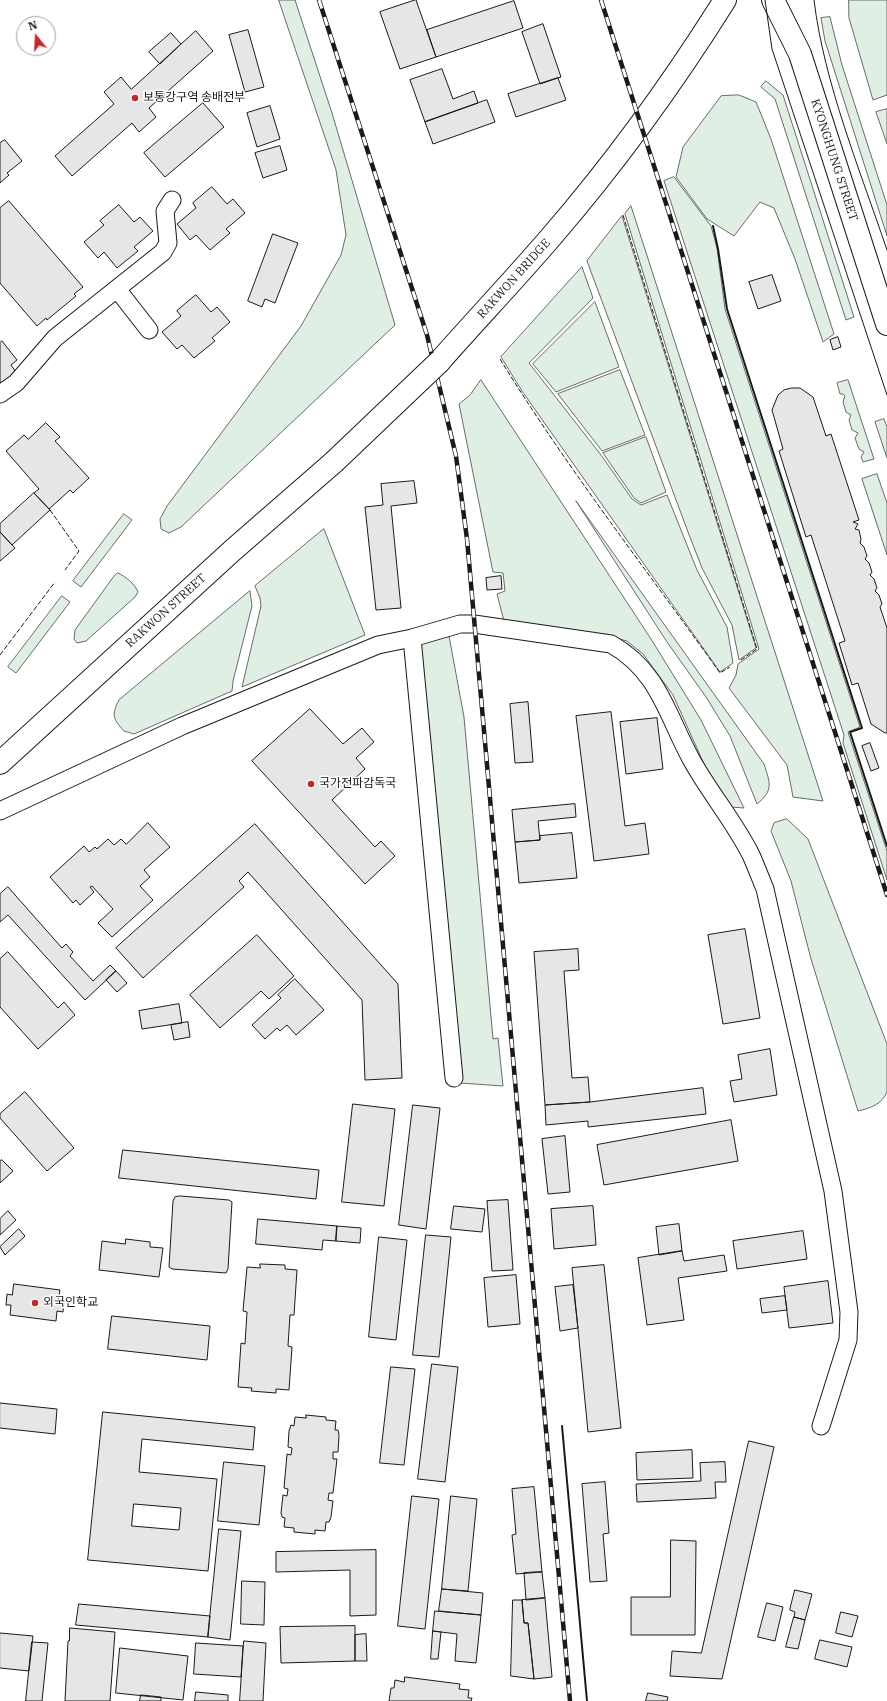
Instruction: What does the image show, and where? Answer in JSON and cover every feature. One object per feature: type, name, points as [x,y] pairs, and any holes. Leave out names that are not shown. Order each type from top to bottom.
[{"type":"main road","name":"RAKWON BRIDGE","points":[[334,462],[439,362],[551,237],[675,78],[725,0]]},
{"type":"main road","name":"KYONGHUNG STREET","points":[[773,0],[800,54],[887,324]]},
{"type":"main road","name":"RAKWON STREET","points":[[0,763],[233,550],[334,462]]},
{"type":"street","points":[[0,394],[16,383],[55,338],[163,252],[168,243],[165,211],[172,200]]},
{"type":"street","points":[[117,289],[149,330]]},
{"type":"street","points":[[0,812],[189,723],[378,645],[412,638],[460,624],[486,624],[611,644],[627,653],[643,668],[670,713],[690,758],[751,855],[765,888],[833,1191],[849,1312],[848,1340],[821,1426]]},
{"type":"street","points":[[412,638],[454,1078]]},
{"type":"green space","points":[[279,0],[295,0],[332,113],[395,325],[181,527],[169,533],[161,529],[160,519],[167,506],[301,326],[341,255],[346,235],[336,170]]},
{"type":"green space","points":[[849,0],[887,0],[887,95],[873,100],[849,18]]},
{"type":"green space","points":[[830,17],[842,65],[887,205],[887,236],[825,41],[821,18]]},
{"type":"green space","points":[[766,81],[783,95],[854,317],[846,320],[775,99],[761,87]]},
{"type":"green space","points":[[739,95],[756,102],[771,139],[834,334],[823,342],[795,259],[774,208],[760,202],[734,236],[707,219],[676,177],[683,147],[721,96]]},
{"type":"green space","points":[[887,109],[887,144],[876,112]]},
{"type":"green space","points":[[674,177],[711,226],[717,248],[725,309],[860,727],[848,732],[887,851],[887,880],[843,743],[844,735],[664,181]]},
{"type":"green space","points":[[631,206],[823,801],[793,797],[787,765],[729,688],[736,675],[738,664],[759,649],[625,214]]},
{"type":"green space","points":[[622,216],[756,648],[739,660],[732,625],[702,568],[587,261]]},
{"type":"green space","points":[[582,267],[593,298],[529,363],[601,455],[632,499],[641,505],[667,495],[697,570],[727,627],[733,663],[720,672],[522,391],[501,357]]},
{"type":"green space","points":[[595,302],[619,367],[556,392],[533,364]]},
{"type":"green space","points":[[620,370],[645,435],[602,451],[558,394]]},
{"type":"green space","points":[[481,380],[651,639],[701,720],[744,808],[731,807],[713,784],[673,695],[643,654],[627,641],[605,635],[504,621],[497,594],[505,591],[503,573],[493,572],[459,404],[470,395]]},
{"type":"green space","points":[[848,380],[874,459],[863,462],[861,457],[864,452],[859,449],[855,438],[858,433],[852,430],[849,420],[851,415],[846,412],[843,402],[845,396],[840,394],[837,383]]},
{"type":"green space","points":[[884,419],[887,427],[887,458],[875,422]]},
{"type":"green space","points":[[646,437],[666,492],[641,503],[634,498],[603,453]]},
{"type":"green space","points":[[877,474],[887,503],[887,555],[862,479]]},
{"type":"green space","points":[[576,501],[764,764],[768,776],[769,786],[766,795],[757,804],[730,736],[706,697],[667,642]]},
{"type":"green space","points":[[124,514],[132,520],[81,587],[73,581]]},
{"type":"green space","points":[[324,529],[365,635],[242,687],[261,606],[260,598],[255,586]]},
{"type":"green space","points":[[118,573],[130,581],[138,592],[135,597],[86,641],[77,643],[74,639],[75,630],[114,576]]},
{"type":"green space","points":[[250,591],[252,606],[233,681],[232,691],[134,734],[124,731],[114,717],[115,709],[119,700]]},
{"type":"green space","points":[[62,596],[70,602],[16,673],[8,667]]},
{"type":"green space","points":[[449,636],[464,717],[493,1039],[498,1038],[503,1086],[460,1083],[421,644]]},
{"type":"green space","points":[[787,819],[808,839],[887,1044],[887,1092],[882,1100],[872,1107],[863,1110],[858,1111],[811,959],[791,881],[771,831],[774,823]]},
{"type":"building","points":[[416,0],[436,57],[400,69],[380,12]]},
{"type":"building","points":[[514,1],[523,28],[436,57],[427,30]]},
{"type":"building","points":[[543,24],[561,77],[540,84],[522,32]]},
{"type":"building","points":[[248,30],[264,87],[245,92],[229,35]]},
{"type":"building","name":"보통강구역 송배전부","points":[[196,31],[213,51],[149,108],[156,117],[139,132],[132,123],[72,176],[55,156],[114,104],[104,92],[121,77],[131,89]]},
{"type":"building","points":[[171,33],[181,44],[160,64],[149,52]]},
{"type":"building","points":[[442,69],[453,99],[474,91],[478,103],[425,122],[410,80]]},
{"type":"building","points":[[558,78],[566,100],[516,117],[508,94]]},
{"type":"building","points":[[487,100],[495,122],[433,144],[425,122]]},
{"type":"building","points":[[203,103],[224,127],[165,177],[144,153]]},
{"type":"building","points":[[270,106],[280,139],[257,147],[247,113]]},
{"type":"building","points":[[5,140],[22,161],[7,173],[9,175],[0,183],[0,143]]},
{"type":"building","points":[[280,146],[287,170],[263,178],[255,153]]},
{"type":"building","points":[[212,187],[227,204],[233,199],[245,213],[226,229],[230,233],[210,250],[196,235],[190,240],[177,224],[196,208],[193,203]]},
{"type":"building","points":[[9,201],[83,287],[74,294],[76,296],[47,320],[46,318],[37,326],[0,283],[0,208]]},
{"type":"building","points":[[119,205],[134,222],[140,217],[153,231],[134,247],[138,251],[117,268],[104,252],[98,258],[84,242],[104,225],[100,221]]},
{"type":"building","points":[[273,234],[298,243],[275,303],[265,299],[262,307],[248,301]]},
{"type":"building","points":[[772,275],[781,301],[758,309],[749,282]]},
{"type":"building","points":[[196,295],[211,312],[217,307],[230,322],[212,338],[215,341],[194,358],[182,345],[177,349],[162,332],[181,316],[177,311]]},
{"type":"building","points":[[838,337],[841,347],[833,350],[830,340]]},
{"type":"building","points":[[2,341],[17,360],[11,365],[16,372],[0,384],[0,343]]},
{"type":"building","points":[[800,388],[813,397],[826,436],[831,434],[859,520],[853,522],[858,524],[855,529],[859,530],[861,539],[860,543],[864,547],[867,556],[865,559],[869,563],[872,572],[870,575],[874,579],[877,588],[875,591],[879,595],[882,604],[880,607],[887,628],[887,733],[871,724],[858,683],[852,685],[839,643],[845,641],[811,535],[806,537],[779,451],[783,449],[772,410],[778,395],[784,390]]},
{"type":"building","points":[[46,423],[60,437],[55,441],[89,478],[73,493],[70,490],[49,509],[34,493],[39,489],[6,451],[24,435],[28,439]]},
{"type":"building","points":[[414,481],[417,503],[391,506],[401,608],[376,610],[365,507],[383,505],[381,484]]},
{"type":"building","points":[[34,493],[50,510],[12,545],[0,532],[0,524]]},
{"type":"building","points":[[0,532],[15,548],[0,561]]},
{"type":"building","points":[[501,576],[502,589],[487,590],[486,578]]},
{"type":"building","points":[[528,702],[533,762],[515,763],[510,704]]},
{"type":"building","name":"국가전파감독국","points":[[310,709],[343,744],[362,728],[374,742],[356,758],[365,769],[332,800],[375,847],[381,841],[395,856],[365,884],[252,761]]},
{"type":"building","points":[[611,712],[625,826],[645,823],[649,854],[594,861],[576,716]]},
{"type":"building","points":[[657,718],[663,769],[626,774],[620,722]]},
{"type":"building","points":[[870,743],[879,768],[871,771],[862,746]]},
{"type":"building","points":[[575,804],[576,817],[538,821],[540,840],[515,842],[512,810]]},
{"type":"building","points":[[148,823],[170,847],[144,870],[150,877],[140,886],[153,900],[112,937],[98,923],[113,909],[92,886],[90,887],[94,892],[80,905],[76,900],[73,903],[50,877],[84,846],[89,852],[95,847],[97,849],[108,839],[114,845],[121,839],[126,844]]},
{"type":"building","points":[[255,824],[398,984],[402,1078],[365,1080],[362,1000],[248,872],[239,881],[244,887],[143,978],[116,948]]},
{"type":"building","points":[[572,833],[577,878],[519,883],[515,842],[540,840],[540,836]]},
{"type":"building","points":[[8,887],[62,948],[66,944],[73,952],[70,956],[93,981],[110,965],[116,971],[85,1000],[8,915],[0,922],[0,894]]},
{"type":"building","points":[[745,929],[760,1018],[723,1024],[708,935]]},
{"type":"building","points":[[257,935],[294,976],[269,999],[261,991],[220,1028],[190,995]]},
{"type":"building","points":[[578,949],[579,970],[564,971],[572,1078],[588,1077],[590,1102],[545,1105],[534,952]]},
{"type":"building","points":[[8,952],[58,1008],[64,1002],[75,1015],[38,1049],[0,1007],[0,959]]},
{"type":"building","points":[[116,971],[127,983],[117,992],[106,980]]},
{"type":"building","points":[[295,979],[324,1010],[296,1035],[287,1025],[280,1031],[277,1028],[265,1039],[252,1025],[281,998],[278,995]]},
{"type":"building","points":[[179,1004],[182,1023],[142,1029],[139,1011]]},
{"type":"building","points":[[188,1022],[190,1037],[174,1040],[171,1025]]},
{"type":"building","points":[[770,1049],[777,1095],[734,1102],[730,1081],[742,1079],[738,1055]]},
{"type":"building","points":[[703,1088],[706,1114],[588,1127],[588,1121],[546,1125],[545,1105],[590,1102]]},
{"type":"building","points":[[25,1092],[74,1148],[47,1171],[0,1118],[0,1114]]},
{"type":"building","points":[[353,1104],[395,1109],[384,1206],[342,1202]]},
{"type":"building","points":[[413,1105],[440,1108],[426,1229],[399,1225]]},
{"type":"building","points":[[731,1120],[738,1161],[604,1185],[597,1145]]},
{"type":"building","points":[[565,1136],[570,1192],[548,1194],[542,1139]]},
{"type":"building","points":[[123,1150],[319,1170],[316,1199],[119,1178]]},
{"type":"building","points":[[2,1160],[13,1171],[0,1183],[0,1161]]},
{"type":"building","points":[[180,1196],[229,1200],[232,1202],[228,1269],[226,1273],[172,1269],[169,1267],[173,1201],[175,1197]]},
{"type":"building","points":[[508,1200],[513,1270],[492,1271],[487,1201]]},
{"type":"building","points":[[454,1206],[485,1209],[482,1232],[451,1229]]},
{"type":"building","points":[[593,1206],[596,1245],[554,1249],[551,1209]]},
{"type":"building","points":[[8,1211],[16,1220],[0,1235],[0,1219]]},
{"type":"building","points":[[258,1219],[337,1226],[336,1241],[323,1240],[322,1250],[256,1244]]},
{"type":"building","points":[[679,1224],[682,1251],[659,1255],[656,1227]]},
{"type":"building","points":[[337,1226],[361,1228],[360,1243],[336,1241]]},
{"type":"building","points":[[19,1229],[25,1236],[5,1255],[0,1247]]},
{"type":"building","points":[[803,1231],[807,1259],[737,1269],[733,1241]]},
{"type":"building","points":[[426,1235],[451,1237],[439,1357],[413,1355]]},
{"type":"building","points":[[379,1237],[407,1240],[396,1340],[369,1337]]},
{"type":"building","points":[[126,1239],[150,1242],[150,1247],[163,1248],[159,1277],[99,1270],[102,1241],[125,1244]]},
{"type":"building","points":[[682,1251],[684,1261],[724,1255],[727,1271],[678,1278],[684,1320],[647,1325],[638,1258]]},
{"type":"building","points":[[260,1264],[285,1265],[285,1269],[297,1270],[294,1315],[290,1315],[288,1346],[292,1347],[289,1390],[276,1389],[276,1393],[251,1391],[252,1388],[238,1387],[241,1343],[245,1344],[247,1312],[243,1311],[247,1267],[260,1268]]},
{"type":"building","points":[[604,1265],[621,1428],[588,1432],[572,1268]]},
{"type":"building","points":[[516,1275],[520,1324],[488,1327],[484,1278]]},
{"type":"building","points":[[828,1281],[833,1323],[789,1328],[784,1287]]},
{"type":"building","name":"외국인학교","points":[[14,1284],[60,1290],[58,1301],[64,1301],[63,1312],[57,1311],[56,1321],[10,1315],[11,1305],[6,1305],[7,1294],[12,1295]]},
{"type":"building","points":[[573,1285],[578,1328],[560,1331],[555,1287]]},
{"type":"building","points":[[785,1296],[787,1310],[762,1313],[760,1299]]},
{"type":"building","points":[[112,1316],[210,1326],[207,1360],[108,1349]]},
{"type":"building","points":[[432,1364],[458,1367],[445,1482],[418,1479]]},
{"type":"building","points":[[391,1367],[415,1369],[404,1465],[380,1463]]},
{"type":"building","points":[[0,1403],[57,1409],[55,1434],[0,1428]]},
{"type":"building","points":[[103,1412],[255,1427],[253,1450],[142,1439],[139,1472],[217,1479],[208,1571],[88,1560]],"holes":[[[134,1504],[181,1508],[179,1530],[132,1526]]]},
{"type":"building","points":[[306,1415],[326,1417],[326,1420],[336,1421],[335,1430],[338,1430],[339,1435],[338,1452],[333,1452],[333,1459],[337,1459],[333,1493],[329,1493],[328,1500],[333,1501],[331,1517],[329,1522],[326,1522],[325,1531],[315,1530],[315,1534],[294,1532],[294,1528],[284,1527],[285,1518],[282,1517],[281,1513],[283,1495],[287,1496],[288,1489],[284,1488],[287,1454],[291,1455],[292,1448],[288,1447],[289,1431],[291,1425],[294,1426],[295,1417],[306,1418]]},
{"type":"building","points":[[749,1441],[774,1447],[722,1679],[670,1676],[672,1651],[701,1653]]},
{"type":"building","points":[[692,1450],[693,1478],[637,1480],[636,1453]]},
{"type":"building","points":[[224,1462],[265,1466],[259,1525],[218,1521]]},
{"type":"building","points":[[725,1462],[726,1482],[715,1482],[716,1498],[637,1502],[636,1484],[701,1481],[700,1463]]},
{"type":"building","points":[[605,1482],[609,1533],[603,1534],[607,1581],[590,1582],[582,1484]]},
{"type":"building","points":[[534,1487],[542,1572],[516,1574],[512,1535],[516,1534],[512,1489]]},
{"type":"building","points":[[412,1496],[439,1499],[425,1629],[398,1626]]},
{"type":"building","points":[[451,1496],[477,1499],[468,1591],[442,1589]]},
{"type":"building","points":[[219,1529],[241,1531],[230,1640],[208,1637]]},
{"type":"building","points":[[671,1540],[696,1541],[695,1635],[631,1635],[631,1597],[670,1597]]},
{"type":"building","points":[[376,1550],[376,1615],[350,1616],[350,1570],[276,1572],[276,1552]]},
{"type":"building","points":[[542,1572],[545,1598],[526,1600],[524,1573]]},
{"type":"building","points":[[242,1581],[265,1582],[264,1625],[241,1624]]},
{"type":"building","points":[[442,1589],[483,1593],[481,1615],[439,1611]]},
{"type":"building","points":[[795,1590],[812,1594],[805,1620],[794,1617],[795,1612],[790,1610]]},
{"type":"building","points":[[545,1598],[552,1677],[534,1679],[528,1623],[524,1623],[522,1600]]},
{"type":"building","points":[[513,1600],[522,1600],[524,1623],[528,1623],[534,1679],[511,1676]]},
{"type":"building","points":[[767,1603],[783,1607],[775,1641],[758,1637]]},
{"type":"building","points":[[79,1604],[210,1616],[208,1637],[76,1625]]},
{"type":"building","points":[[435,1611],[481,1615],[476,1663],[455,1661],[457,1634],[433,1631]]},
{"type":"building","points":[[841,1612],[858,1616],[852,1637],[836,1633]]},
{"type":"building","points":[[794,1617],[805,1620],[798,1649],[786,1647]]},
{"type":"building","points":[[355,1626],[355,1661],[281,1663],[280,1627]]},
{"type":"building","points":[[70,1628],[115,1632],[110,1701],[65,1701]]},
{"type":"building","points":[[433,1631],[441,1632],[438,1659],[431,1659]]},
{"type":"building","points":[[0,1633],[33,1636],[29,1671],[0,1668]]},
{"type":"building","points":[[366,1634],[367,1661],[355,1661],[355,1635]]},
{"type":"building","points":[[820,1640],[852,1647],[847,1667],[815,1659]]},
{"type":"building","points":[[244,1641],[266,1643],[263,1701],[240,1701]]},
{"type":"building","points":[[32,1642],[48,1643],[42,1701],[26,1701]]},
{"type":"building","points":[[196,1643],[243,1646],[241,1677],[194,1674]]},
{"type":"building","points":[[120,1648],[188,1656],[183,1700],[116,1693]]},
{"type":"building","points":[[405,1677],[460,1684],[459,1689],[469,1690],[468,1698],[472,1698],[471,1701],[389,1701],[391,1688],[394,1688],[395,1680],[404,1682]]},
{"type":"building","points":[[196,1692],[228,1695],[228,1701],[195,1701]]},
{"type":"building","points":[[648,1693],[668,1697],[667,1701],[646,1701]]},
{"type":"building","points":[[141,1695],[161,1697],[161,1701],[140,1701]]},
{"type":"tram line","points":[[765,0],[772,49],[887,395]]},
{"type":"tram line","points":[[814,0],[819,31],[834,94],[887,250]]},
{"type":"railway","points":[[319,0],[427,335],[456,456],[467,539],[570,1701]]},
{"type":"railway","points":[[601,0],[887,895]]},
{"type":"fence","points":[[623,215],[757,649],[741,660]]},
{"type":"fence","points":[[500,359],[552,439],[607,518],[720,673],[730,667]]},
{"type":"fence","points":[[50,510],[79,551],[65,570]]},
{"type":"fence","points":[[0,655],[55,582]]},
{"type":"wall","points":[[713,226],[727,309],[862,728],[850,732],[887,846]]},
{"type":"wall","points":[[562,1426],[587,1701]]},
{"type":"place","name":"보통강구역 송배전부","points":[[135,98]]},
{"type":"place","name":"국가전파감독국","points":[[311,784]]},
{"type":"place","name":"외국인학교","points":[[35,1303]]}]
